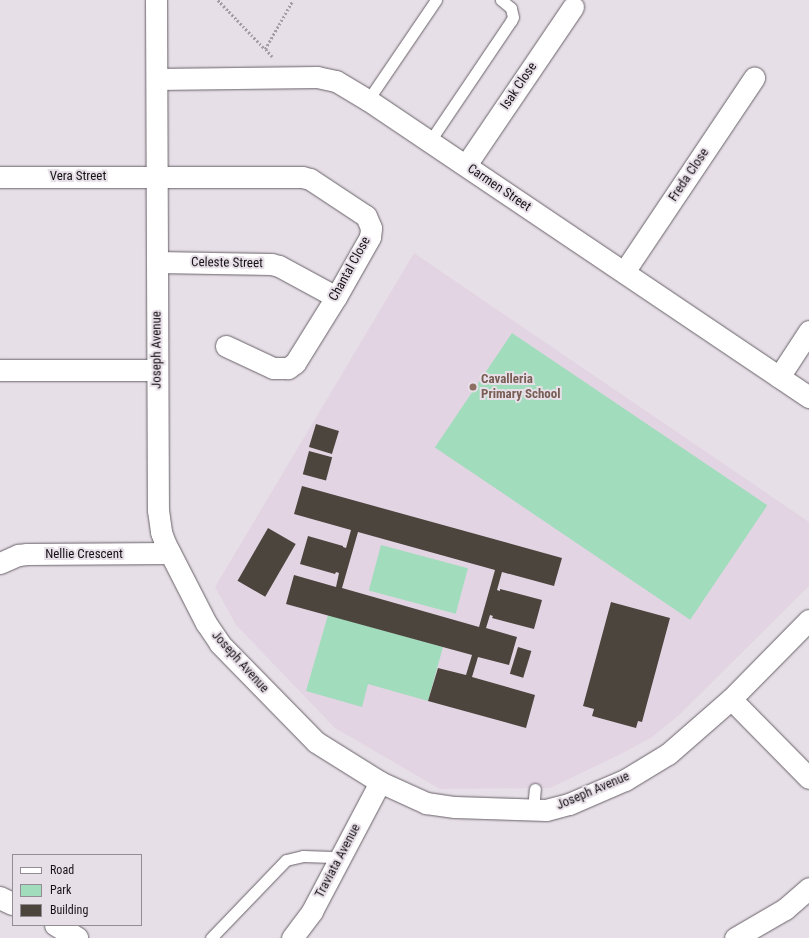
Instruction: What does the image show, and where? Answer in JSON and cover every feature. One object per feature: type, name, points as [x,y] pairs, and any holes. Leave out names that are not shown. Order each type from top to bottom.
[{"type":"street","name":"Joseph Avenue","points":[[156,0],[158,510],[161,532],[170,553],[206,623],[220,644],[316,742],[380,782],[426,803],[455,808],[546,810],[570,804],[625,780],[668,754],[731,699],[809,620]]},
{"type":"street","name":"Isak Close","points":[[466,166],[573,7]]},
{"type":"street","name":"Carmen Street","points":[[157,80],[327,78],[336,81],[368,100],[430,141],[809,397]]},
{"type":"street","name":"Freda Close","points":[[624,272],[754,78]]},
{"type":"street","name":"Vera Street","points":[[0,177],[157,176]]},
{"type":"street","name":"Chantal Close","points":[[157,176],[302,176],[310,179],[366,216],[371,228],[370,236],[336,297],[295,363],[288,368],[273,368],[226,346]]},
{"type":"street","name":"Celeste Street","points":[[157,262],[271,264],[279,266],[336,297]]},
{"type":"street","points":[[779,377],[809,332]]},
{"type":"street","points":[[0,370],[157,370]]},
{"type":"street","name":"Nellie Crescent","points":[[0,562],[18,555],[27,554],[170,553]]},
{"type":"street","points":[[731,699],[809,778]]},
{"type":"street","name":"Traviata Avenue","points":[[292,938],[312,911],[380,782]]},
{"type":"street","points":[[746,936],[785,909],[809,888]]},
{"type":"street","points":[[0,898],[12,904]]},
{"type":"street","points":[[58,926],[77,938]]},
{"type":"lane","points":[[368,100],[436,0]]},
{"type":"lane","points":[[430,141],[511,21],[513,17],[511,8],[501,0]]},
{"type":"lane","points":[[533,810],[536,789]]},
{"type":"lane","points":[[212,938],[286,860],[303,856],[340,858]]},
{"type":"path","points":[[218,0],[272,55]]},
{"type":"path","points":[[265,49],[293,0]]},
{"type":"shaded area","name":"Cavalleria Primary School","points":[[414,253],[809,522],[809,586],[678,716],[652,737],[623,753],[550,788],[440,789],[335,728],[236,625],[215,587]]},
{"type":"green space","points":[[512,333],[767,505],[690,620],[435,447]]},
{"type":"green space","points":[[381,545],[468,568],[456,614],[369,590]]},
{"type":"green space","points":[[328,615],[443,647],[428,701],[368,684],[362,707],[306,691]]},
{"type":"building","points":[[316,424],[339,431],[332,454],[309,447]]},
{"type":"building","points":[[309,451],[332,457],[326,480],[303,474]]},
{"type":"building","points":[[302,486],[562,558],[554,586],[502,572],[497,590],[500,591],[500,589],[542,600],[534,629],[492,618],[493,616],[490,615],[486,628],[517,637],[509,665],[478,657],[472,677],[535,695],[526,728],[428,701],[438,668],[466,675],[472,655],[286,604],[294,575],[336,587],[339,573],[336,572],[335,574],[300,564],[308,536],[346,548],[351,530],[294,514]],"holes":[[[358,532],[495,570],[479,627],[342,588]]]},
{"type":"building","points":[[268,528],[296,544],[265,597],[238,581]]},
{"type":"building","points":[[611,602],[670,618],[642,722],[638,721],[636,728],[592,716],[594,709],[583,706]]},
{"type":"building","points":[[518,647],[531,651],[523,678],[510,674]]},
{"type":"place","name":"Cavalleria Primary School","points":[[473,387]]}]
